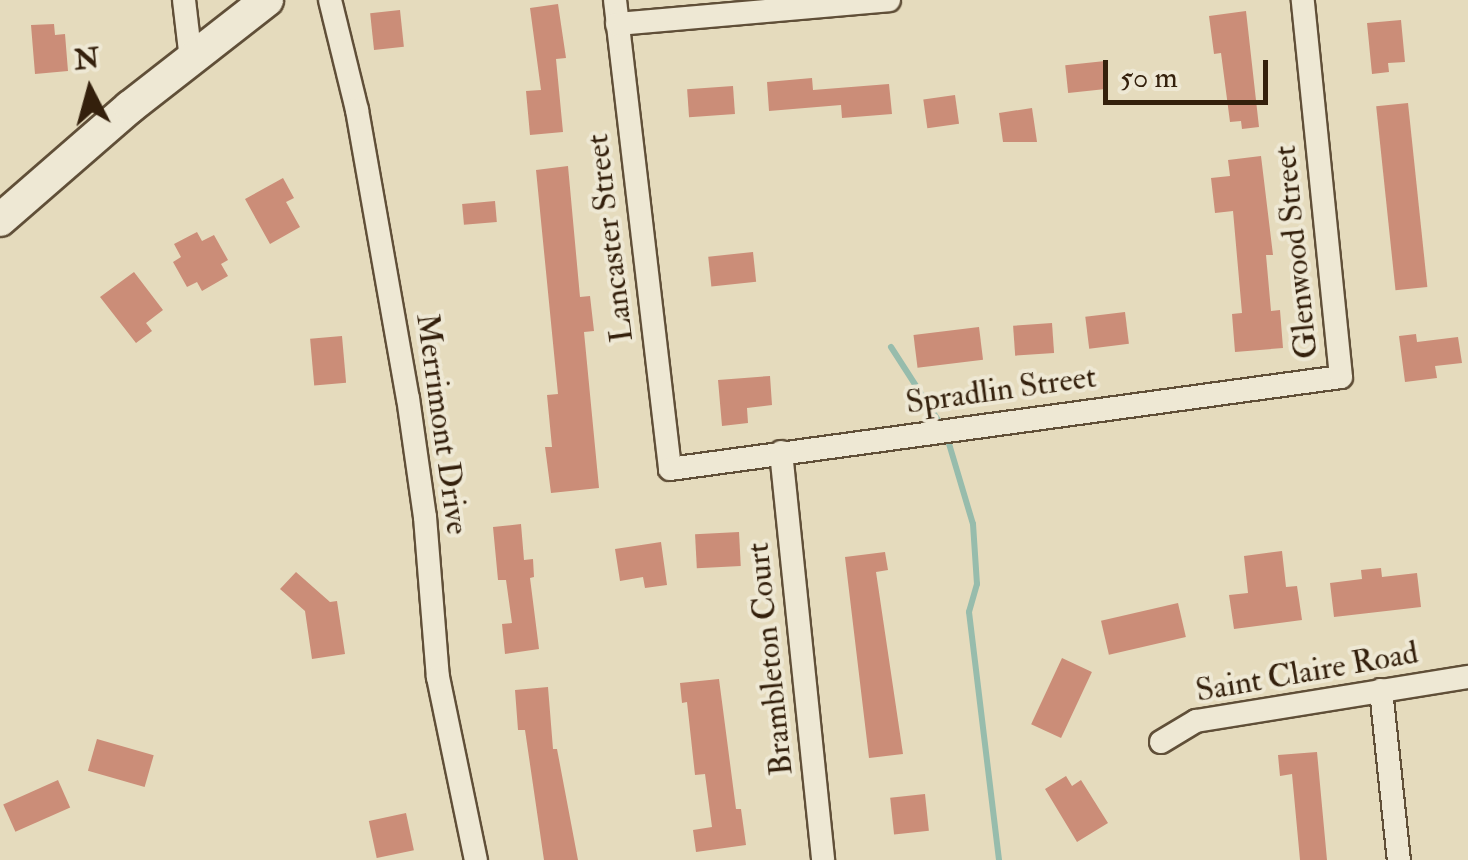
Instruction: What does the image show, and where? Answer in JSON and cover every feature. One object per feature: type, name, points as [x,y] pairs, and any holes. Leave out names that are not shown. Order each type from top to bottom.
[{"type":"main road","points":[[0,220],[267,0]]},
{"type":"street","points":[[184,0],[191,60]]},
{"type":"street","name":"Merrimont Drive","points":[[330,0],[357,110],[408,398],[426,517],[438,678],[476,860]]},
{"type":"street","name":"Lancaster Street","points":[[614,0],[670,469]]},
{"type":"street","points":[[617,24],[889,0]]},
{"type":"street","name":"Glenwood Street","points":[[1303,0],[1341,378]]},
{"type":"street","name":"Spradlin Street","points":[[670,469],[1341,378]]},
{"type":"street","name":"Brambleton Court","points":[[781,452],[823,860]]},
{"type":"street","name":"Saint Claire Road","points":[[1161,742],[1196,721],[1468,677]]},
{"type":"street","points":[[1381,690],[1399,860]]},
{"type":"building","points":[[558,4],[566,58],[556,59],[563,132],[530,135],[526,91],[541,90],[530,8]]},
{"type":"building","points":[[400,10],[404,47],[374,50],[370,13]]},
{"type":"building","points":[[1246,11],[1259,127],[1242,129],[1241,121],[1230,122],[1221,53],[1214,54],[1209,16]]},
{"type":"building","points":[[1401,20],[1405,62],[1388,63],[1389,72],[1372,74],[1367,23]]},
{"type":"building","points":[[54,24],[55,35],[65,34],[68,71],[35,74],[31,25]]},
{"type":"building","points":[[1105,61],[1108,89],[1068,93],[1065,65]]},
{"type":"building","points":[[812,78],[813,90],[889,84],[892,114],[842,118],[841,105],[769,111],[767,82]]},
{"type":"building","points":[[733,86],[735,114],[689,117],[687,89]]},
{"type":"building","points":[[955,95],[959,124],[927,128],[923,99]]},
{"type":"building","points":[[1408,103],[1427,287],[1396,290],[1376,106]]},
{"type":"building","points":[[1032,108],[1037,142],[1003,142],[999,113]]},
{"type":"building","points":[[1261,156],[1273,255],[1266,255],[1271,311],[1280,310],[1283,348],[1235,352],[1232,314],[1242,313],[1233,211],[1215,213],[1211,178],[1230,176],[1228,160]]},
{"type":"building","points":[[568,166],[580,297],[590,296],[594,331],[584,332],[599,488],[551,493],[545,447],[552,447],[547,395],[558,394],[536,170]]},
{"type":"building","points":[[283,178],[294,198],[286,202],[300,227],[270,244],[245,199]]},
{"type":"building","points":[[495,201],[497,222],[464,225],[462,204]]},
{"type":"building","points":[[197,232],[202,241],[214,235],[228,260],[221,264],[228,276],[202,291],[197,282],[187,287],[173,262],[181,257],[174,244]]},
{"type":"building","points":[[753,252],[756,282],[711,287],[708,257]]},
{"type":"building","points":[[134,272],[163,310],[146,323],[152,331],[136,343],[100,297]]},
{"type":"building","points":[[1125,312],[1129,344],[1089,349],[1085,317]]},
{"type":"building","points":[[1052,323],[1054,353],[1015,356],[1013,326]]},
{"type":"building","points":[[979,327],[983,360],[918,368],[913,335]]},
{"type":"building","points":[[1416,334],[1417,342],[1458,337],[1462,363],[1435,366],[1437,378],[1405,382],[1399,336]]},
{"type":"building","points":[[342,336],[346,383],[314,386],[310,339]]},
{"type":"building","points":[[770,376],[772,405],[747,408],[748,423],[722,426],[718,380]]},
{"type":"building","points":[[521,524],[524,560],[533,559],[534,577],[530,578],[539,649],[505,654],[502,624],[512,623],[506,580],[498,580],[493,527]]},
{"type":"building","points":[[739,532],[741,566],[697,568],[695,534]]},
{"type":"building","points":[[661,542],[667,585],[645,588],[643,577],[620,581],[615,549]]},
{"type":"building","points":[[1282,551],[1286,587],[1297,586],[1302,620],[1234,629],[1229,595],[1248,593],[1244,556]]},
{"type":"building","points":[[885,552],[888,570],[876,572],[903,754],[869,758],[845,557]]},
{"type":"building","points":[[1381,568],[1382,577],[1417,573],[1421,607],[1334,617],[1330,583],[1362,579],[1361,570]]},
{"type":"building","points":[[296,572],[330,602],[337,601],[345,654],[312,659],[305,611],[280,589]]},
{"type":"building","points":[[1178,603],[1186,637],[1109,655],[1101,621]]},
{"type":"building","points":[[1062,658],[1092,672],[1061,738],[1031,724]]},
{"type":"building","points":[[719,679],[736,809],[741,809],[746,845],[696,852],[693,830],[712,827],[705,774],[695,775],[687,702],[682,703],[680,683]]},
{"type":"building","points":[[548,687],[553,749],[557,749],[578,860],[544,860],[525,730],[518,730],[515,690]]},
{"type":"building","points":[[97,739],[154,755],[145,787],[88,771]]},
{"type":"building","points":[[1317,752],[1327,860],[1300,860],[1292,774],[1280,776],[1278,755]]},
{"type":"building","points":[[1066,776],[1072,786],[1081,780],[1108,823],[1077,842],[1045,789]]},
{"type":"building","points":[[58,780],[70,807],[15,832],[3,804]]},
{"type":"building","points":[[925,794],[929,831],[894,834],[890,798]]},
{"type":"building","points":[[406,813],[414,850],[377,858],[369,821]]},
{"type":"waterway","points":[[891,347],[942,426]]},
{"type":"waterway","points":[[947,437],[973,524],[977,584],[969,612],[999,860]]}]
